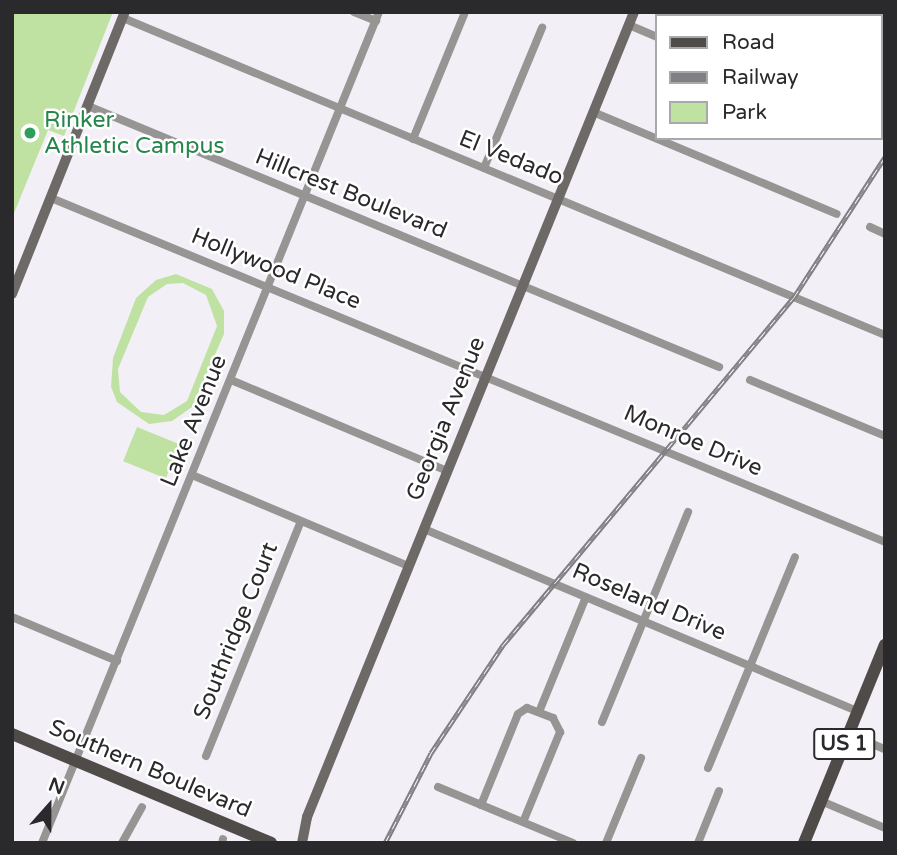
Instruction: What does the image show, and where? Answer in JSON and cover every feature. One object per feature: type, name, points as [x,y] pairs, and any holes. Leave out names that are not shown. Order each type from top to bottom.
[{"type":"main road","name":"US 1","points":[[804,843],[885,645]]},
{"type":"main road","name":"Southern Boulevard","points":[[12,734],[271,843]]},
{"type":"street","points":[[354,12],[376,22]]},
{"type":"street","name":"Lake Avenue","points":[[42,843],[379,12]]},
{"type":"street","points":[[413,139],[466,12]]},
{"type":"street","name":"Georgia Avenue","points":[[302,843],[307,817],[634,12]]},
{"type":"street","points":[[12,294],[124,15]]},
{"type":"street","name":"El Vedado","points":[[124,15],[340,109],[885,335]]},
{"type":"street","points":[[629,25],[656,37]]},
{"type":"street","points":[[484,168],[542,28]]},
{"type":"street","name":"Hillcrest Boulevard","points":[[88,106],[719,367]]},
{"type":"street","points":[[593,112],[656,138]]},
{"type":"street","points":[[660,140],[837,214]]},
{"type":"street","name":"Hollywood Place","points":[[51,198],[486,376]]},
{"type":"street","points":[[870,227],[885,234]]},
{"type":"street","name":"Monroe Drive","points":[[486,376],[885,542]]},
{"type":"street","points":[[231,380],[448,471]]},
{"type":"street","points":[[750,380],[885,436]]},
{"type":"street","points":[[192,475],[410,566]]},
{"type":"street","points":[[602,722],[688,512]]},
{"type":"street","name":"Southridge Court","points":[[206,756],[301,521]]},
{"type":"street","name":"Roseland Drive","points":[[424,529],[858,710]]},
{"type":"street","points":[[708,768],[794,557]]},
{"type":"street","points":[[539,712],[586,597]]},
{"type":"street","points":[[12,617],[117,661]]},
{"type":"street","points":[[481,805],[518,714],[527,708],[539,712],[558,721],[560,732],[523,822]]},
{"type":"street","points":[[849,734],[885,749]]},
{"type":"street","points":[[606,843],[641,758]]},
{"type":"street","points":[[438,787],[573,843]]},
{"type":"street","points":[[698,843],[719,791]]},
{"type":"street","points":[[821,801],[885,828]]},
{"type":"street","points":[[122,843],[142,807]]},
{"type":"green space","name":"Rinker Athletic Campus","points":[[12,12],[113,12],[64,136],[48,130],[12,218]]},
{"type":"green space","points":[[176,274],[212,289],[224,311],[224,334],[192,407],[172,421],[149,424],[117,402],[111,387],[113,358],[136,298],[156,280]],"holes":[[[183,283],[206,295],[217,326],[187,401],[164,415],[141,412],[120,392],[118,369],[148,297],[167,284]]]},
{"type":"green space","points":[[137,427],[180,444],[166,479],[123,461]]},
{"type":"railway","points":[[385,843],[431,753],[503,645],[794,297],[885,157]]},
{"type":"place","name":"Rinker Athletic Campus","points":[[30,133]]}]
